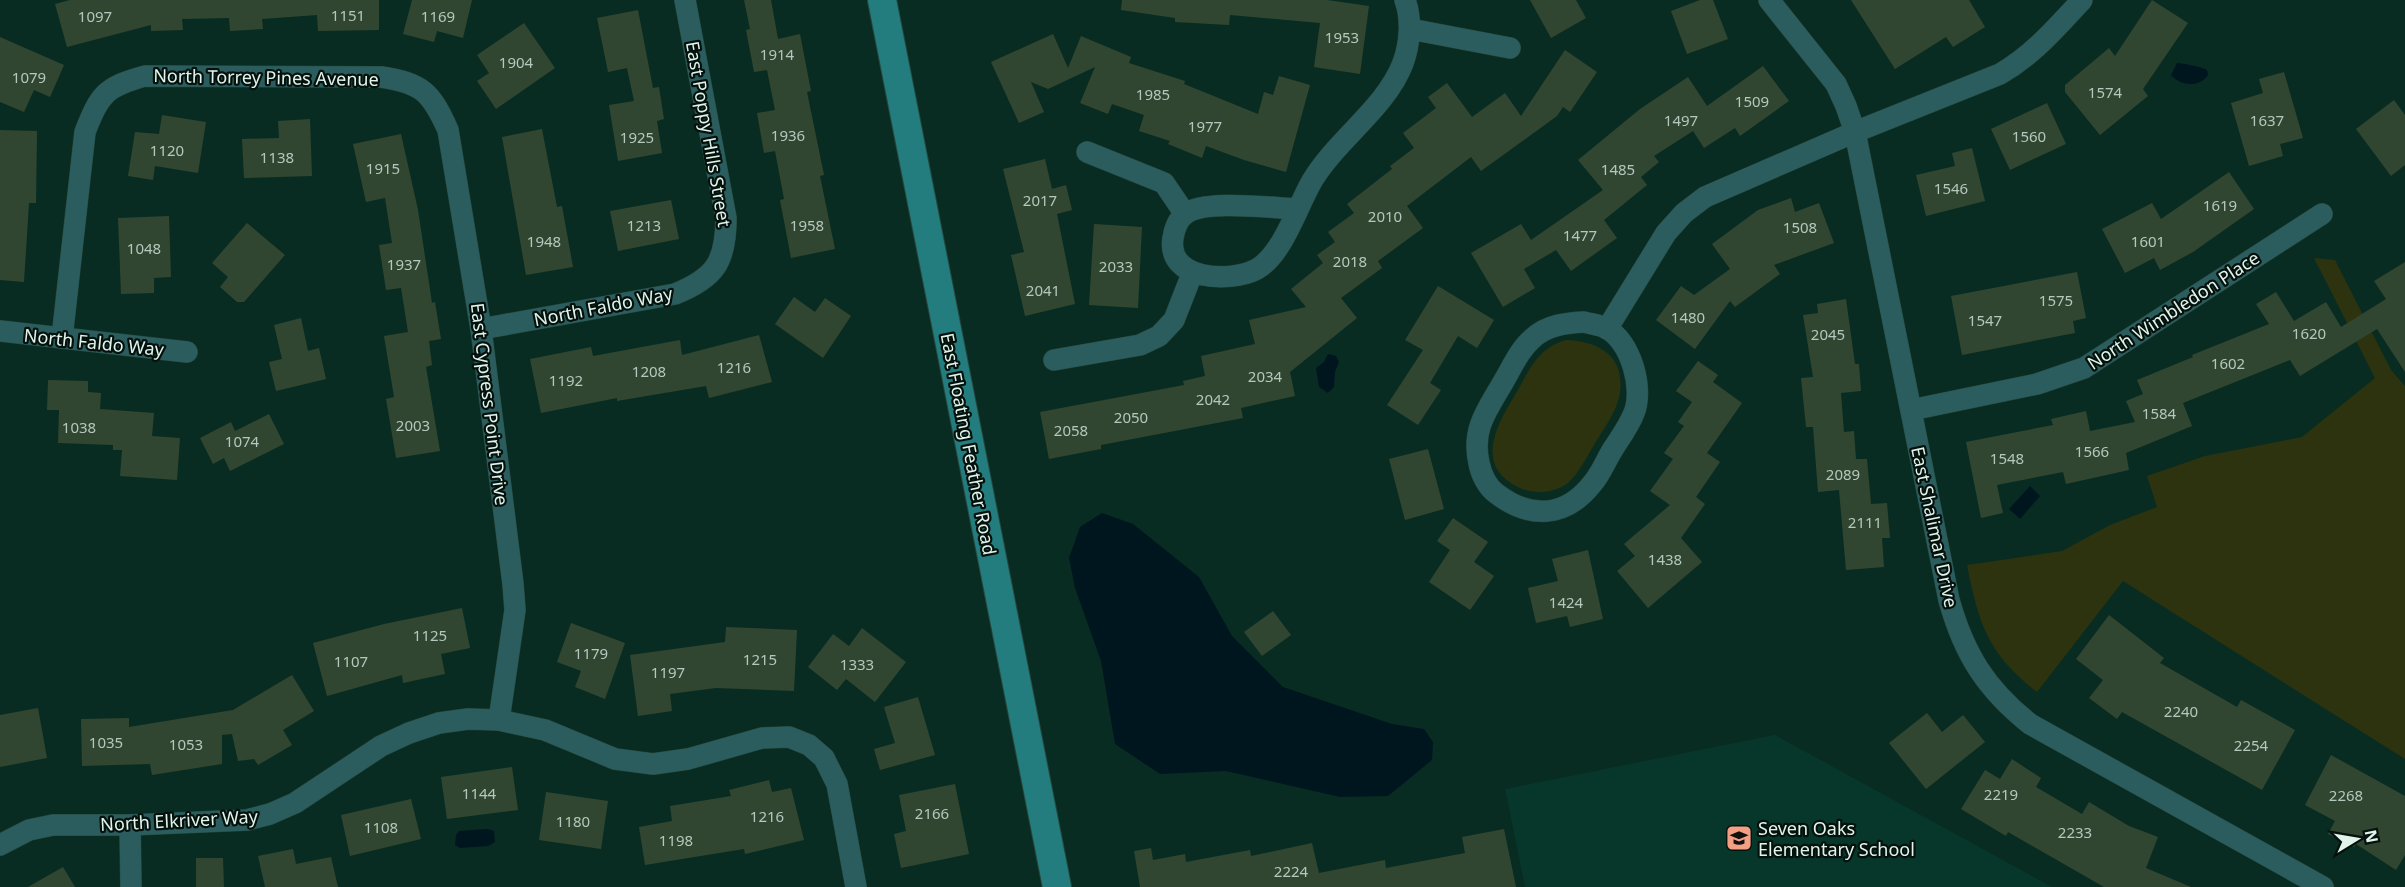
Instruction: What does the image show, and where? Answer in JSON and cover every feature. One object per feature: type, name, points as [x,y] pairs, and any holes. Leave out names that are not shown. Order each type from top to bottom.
[{"type":"main road","name":"East Floating Feather Road","points":[[882,0],[1057,887]]},
{"type":"street","name":"East Poppy Hills Street","points":[[685,0],[726,218],[726,244],[716,267]]},
{"type":"street","points":[[1297,209],[1206,206],[1185,214],[1175,228],[1172,244],[1176,257],[1192,274],[1238,276],[1257,269],[1275,253],[1312,181],[1326,160],[1394,84],[1404,61],[1410,29],[1405,0]]},
{"type":"street","name":"East Shalimar Drive","points":[[1769,0],[1836,84],[1855,132],[1956,625],[1965,648],[1993,690],[2011,708],[2038,728],[2323,887]]},
{"type":"street","points":[[1607,328],[1666,233],[1684,213],[1705,197],[1855,132],[2000,74],[2041,45],[2082,0]]},
{"type":"street","points":[[1410,29],[1510,48]]},
{"type":"street","name":"North Torrey Pines Avenue","points":[[62,338],[85,132],[96,104],[118,84],[145,76],[381,77],[406,81],[428,94]]},
{"type":"street","name":"East Cypress Point Drive","points":[[428,94],[439,110],[448,130],[481,329],[515,610],[499,720]]},
{"type":"street","points":[[1087,152],[1164,183],[1185,214]]},
{"type":"street","name":"North Wimbledon Place","points":[[1911,410],[2037,384],[2084,368],[2322,214]]},
{"type":"street","name":"North Faldo Way","points":[[481,329],[675,294],[699,284],[716,267]]},
{"type":"street","points":[[1054,360],[1140,345],[1159,336],[1174,320],[1192,274]]},
{"type":"street","points":[[1584,322],[1607,328],[1621,343],[1632,363],[1638,389],[1634,413],[1593,484],[1566,506],[1546,512],[1529,511],[1506,501],[1492,490],[1481,472],[1475,446],[1481,422],[1521,352],[1533,337],[1552,327],[1584,322]]},
{"type":"street","name":"North Faldo Way","points":[[0,332],[187,352]]},
{"type":"street","name":"North Elkriver Way","points":[[0,845],[29,830],[53,825],[130,825],[247,820],[270,814],[295,803],[381,746],[409,733],[439,723],[468,719],[499,720],[545,730],[615,759],[653,764],[688,759],[762,738],[789,737],[809,745],[824,758],[837,784],[856,887]]},
{"type":"street","points":[[130,825],[131,887]]},
{"type":"shaded area","points":[[2314,258],[2335,260],[2391,370],[2405,386],[2405,759],[2123,581],[2037,692],[2007,665],[1988,637],[1976,605],[1967,565],[2062,551],[2110,525],[2157,507],[2147,476],[2205,456],[2302,437],[2375,378]]},
{"type":"shaded area","points":[[1566,340],[1588,343],[1606,352],[1618,368],[1619,399],[1610,420],[1572,479],[1562,487],[1549,491],[1529,491],[1503,477],[1496,466],[1493,443],[1502,418],[1535,362],[1548,349]]},
{"type":"shaded area","name":"Seven Oaks Elementary School","points":[[1775,735],[2052,887],[1525,887],[1505,789]]},
{"type":"water","points":[[2177,63],[2205,69],[2208,75],[2195,84],[2179,81],[2171,75]]},
{"type":"water","points":[[1328,354],[1336,356],[1339,362],[1335,372],[1334,387],[1328,393],[1319,387],[1316,368],[1324,362]]},
{"type":"water","points":[[2030,486],[2040,496],[2020,519],[2009,509]]},
{"type":"water","points":[[1102,513],[1133,524],[1199,577],[1232,636],[1283,687],[1392,724],[1424,729],[1433,742],[1432,760],[1388,796],[1340,797],[1226,771],[1160,774],[1115,744],[1101,661],[1075,588],[1069,558],[1080,527]]},
{"type":"water","points":[[487,829],[494,831],[495,842],[488,846],[460,848],[455,845],[459,831]]},
{"type":"building","points":[[70,0],[379,0],[379,30],[318,31],[317,15],[262,19],[263,29],[230,31],[229,18],[182,19],[183,30],[151,31],[151,25],[67,47],[55,4]]},
{"type":"building","points":[[412,0],[472,0],[463,38],[437,31],[434,42],[403,34]]},
{"type":"building","points":[[744,0],[771,0],[778,39],[800,34],[811,91],[807,92],[824,175],[820,176],[835,249],[791,258],[780,200],[784,199],[775,151],[764,153],[757,113],[775,110],[767,70],[754,72],[746,30],[750,29]]},
{"type":"building","points":[[1122,0],[1327,0],[1369,6],[1360,74],[1314,67],[1320,23],[1230,15],[1229,25],[1175,22],[1175,18],[1121,10]]},
{"type":"building","points":[[1530,0],[1576,0],[1586,18],[1551,38]]},
{"type":"building","points":[[1700,0],[1713,0],[1728,39],[1687,54],[1671,11]]},
{"type":"building","points":[[1851,0],[1969,0],[1985,27],[1953,47],[1946,37],[1895,69]]},
{"type":"building","points":[[2152,0],[2188,23],[2143,89],[2148,96],[2100,135],[2065,92],[2065,85],[2109,48],[2115,56]]},
{"type":"building","points":[[638,10],[653,88],[659,87],[664,119],[657,121],[662,153],[618,161],[609,105],[634,101],[627,68],[608,72],[597,18]]},
{"type":"building","points":[[524,23],[555,68],[496,109],[477,81],[489,73],[477,55]]},
{"type":"building","points":[[1053,34],[1068,68],[1081,36],[1131,57],[1129,63],[1185,81],[1184,84],[1258,114],[1264,92],[1273,95],[1279,76],[1310,85],[1286,172],[1206,146],[1202,158],[1168,144],[1170,141],[1139,131],[1144,115],[1112,104],[1108,114],[1080,103],[1095,67],[1048,89],[1031,82],[1044,112],[1019,123],[991,62]]},
{"type":"building","points":[[0,37],[64,65],[50,97],[34,90],[24,112],[0,102]]},
{"type":"building","points":[[1565,50],[1597,72],[1570,112],[1563,107],[1557,116],[1481,171],[1471,157],[1407,206],[1423,228],[1378,261],[1382,268],[1341,298],[1357,318],[1290,372],[1295,396],[1241,408],[1243,418],[1101,445],[1101,449],[1049,459],[1040,412],[1184,385],[1183,381],[1205,376],[1201,356],[1255,344],[1249,320],[1306,307],[1291,289],[1323,263],[1317,255],[1335,242],[1328,232],[1354,213],[1347,204],[1392,169],[1390,166],[1414,148],[1403,133],[1436,108],[1428,97],[1447,83],[1472,117],[1505,93],[1521,116]]},
{"type":"building","points":[[1763,66],[1789,101],[1740,136],[1735,128],[1704,148],[1693,131],[1654,156],[1659,162],[1641,177],[1647,185],[1604,220],[1617,238],[1571,271],[1556,250],[1524,269],[1535,288],[1503,307],[1471,253],[1521,224],[1531,240],[1603,190],[1578,160],[1640,109],[1688,77],[1707,106]]},
{"type":"building","points":[[2284,72],[2303,138],[2280,144],[2283,156],[2249,166],[2231,103],[2263,93],[2259,79]]},
{"type":"building","points":[[2394,100],[2405,115],[2405,165],[2391,176],[2356,129]]},
{"type":"building","points":[[2047,103],[2066,144],[2010,170],[1991,129]]},
{"type":"building","points":[[162,115],[206,122],[198,173],[155,166],[153,180],[128,176],[135,132],[159,134]]},
{"type":"building","points":[[310,119],[312,176],[244,178],[242,139],[279,138],[278,121]]},
{"type":"building","points":[[542,129],[557,207],[562,206],[573,267],[526,275],[502,137]]},
{"type":"building","points":[[0,130],[37,131],[36,203],[29,203],[24,282],[0,280]]},
{"type":"building","points":[[401,134],[418,210],[432,303],[435,302],[441,339],[429,341],[432,365],[426,367],[440,451],[396,458],[386,399],[394,397],[384,336],[408,332],[401,288],[386,290],[379,245],[392,243],[385,198],[366,202],[353,144]]},
{"type":"building","points":[[1972,148],[1985,201],[1926,216],[1916,175],[1955,166],[1952,153]]},
{"type":"building","points":[[1045,159],[1052,189],[1066,185],[1072,210],[1057,214],[1075,304],[1025,316],[1011,255],[1024,252],[1003,169]]},
{"type":"building","points":[[2229,172],[2254,209],[2193,252],[2160,270],[2154,258],[2125,273],[2102,229],[2152,203],[2161,219]]},
{"type":"building","points":[[1791,198],[1795,212],[1819,203],[1834,243],[1774,265],[1780,274],[1735,307],[1730,301],[1695,349],[1656,320],[1681,286],[1694,295],[1730,269],[1712,244],[1758,210]]},
{"type":"building","points":[[671,200],[679,239],[618,251],[610,211]]},
{"type":"building","points":[[169,216],[171,277],[154,278],[154,293],[121,294],[118,218]]},
{"type":"building","points":[[247,223],[285,255],[244,302],[237,302],[220,287],[228,277],[212,263]]},
{"type":"building","points":[[1094,224],[1142,227],[1138,308],[1089,305]]},
{"type":"building","points":[[2405,262],[2405,372],[2377,329],[2300,376],[2290,360],[2183,403],[2192,426],[2126,453],[2129,470],[2066,484],[2063,472],[1997,485],[2003,513],[1981,518],[1966,442],[2053,425],[2051,419],[2086,411],[2090,431],[2135,422],[2126,401],[2143,394],[2137,380],[2269,324],[2256,304],[2276,292],[2294,321],[2326,302],[2341,327],[2386,299],[2374,281]]},
{"type":"building","points":[[2077,272],[2086,318],[2073,321],[2075,333],[1962,355],[1951,296]]},
{"type":"building","points":[[1438,286],[1494,320],[1477,348],[1458,336],[1430,383],[1441,390],[1418,425],[1387,405],[1423,350],[1405,340]]},
{"type":"building","points":[[794,297],[815,312],[825,298],[851,316],[823,358],[775,324]]},
{"type":"building","points":[[1846,299],[1855,364],[1859,364],[1861,391],[1841,393],[1844,432],[1854,431],[1856,459],[1867,459],[1871,504],[1887,503],[1890,538],[1882,538],[1884,567],[1846,570],[1839,490],[1818,492],[1813,427],[1806,427],[1801,378],[1813,377],[1803,315],[1818,313],[1817,304]]},
{"type":"building","points":[[301,318],[308,351],[319,348],[326,379],[276,391],[269,362],[282,359],[274,325]]},
{"type":"building","points":[[759,335],[772,382],[709,398],[706,386],[617,401],[617,398],[541,413],[530,359],[591,347],[593,356],[680,340],[682,355]]},
{"type":"building","points":[[1698,361],[1718,375],[1713,382],[1742,403],[1707,453],[1720,462],[1696,497],[1705,504],[1681,538],[1702,562],[1648,608],[1617,571],[1635,556],[1624,544],[1670,505],[1650,491],[1673,459],[1664,453],[1684,426],[1678,422],[1692,402],[1676,391]]},
{"type":"building","points":[[48,380],[88,381],[88,392],[101,393],[100,409],[154,413],[152,436],[180,438],[177,480],[120,476],[122,450],[113,450],[113,445],[58,443],[59,410],[47,410]]},
{"type":"building","points":[[269,414],[284,444],[230,471],[224,458],[213,464],[200,438],[231,422],[235,431]]},
{"type":"building","points":[[1428,449],[1444,509],[1405,520],[1389,459]]},
{"type":"building","points":[[1453,518],[1488,542],[1474,562],[1494,576],[1470,610],[1429,582],[1450,550],[1437,541]]},
{"type":"building","points":[[1588,550],[1603,619],[1570,627],[1567,616],[1536,623],[1528,588],[1558,581],[1552,559]]},
{"type":"building","points":[[462,608],[470,648],[441,654],[445,674],[403,683],[402,675],[327,696],[313,643],[384,624]]},
{"type":"building","points":[[1273,611],[1291,635],[1262,656],[1244,632]]},
{"type":"building","points":[[2109,615],[2164,658],[2160,663],[2237,707],[2241,700],[2295,730],[2262,790],[2122,712],[2117,719],[2089,698],[2103,680],[2076,659]]},
{"type":"building","points":[[571,623],[625,643],[605,699],[575,687],[581,671],[557,662]]},
{"type":"building","points":[[726,627],[797,630],[794,691],[716,688],[670,694],[672,711],[638,716],[630,655],[725,642]]},
{"type":"building","points":[[862,628],[906,662],[875,702],[846,679],[837,690],[808,667],[833,634],[849,646]]},
{"type":"building","points":[[292,675],[314,711],[283,730],[292,745],[258,765],[254,759],[238,761],[232,734],[222,735],[222,764],[152,775],[150,764],[82,766],[81,719],[129,718],[129,727],[233,710]]},
{"type":"building","points":[[918,697],[935,755],[880,770],[874,749],[895,743],[884,707]]},
{"type":"building","points":[[38,708],[47,758],[0,767],[0,715]]},
{"type":"building","points":[[1927,713],[1942,732],[1963,715],[1985,742],[1926,789],[1889,743]]},
{"type":"building","points":[[2331,755],[2405,796],[2405,855],[2396,870],[2356,844],[2354,847],[2328,834],[2335,821],[2305,805]]},
{"type":"building","points":[[2012,759],[2041,778],[2036,787],[2082,814],[2089,802],[2129,826],[2158,837],[2146,868],[2191,887],[2104,887],[2008,832],[2006,836],[1961,809],[1985,770],[2000,779]]},
{"type":"building","points":[[512,767],[518,810],[447,819],[441,777]]},
{"type":"building","points":[[769,780],[772,792],[791,788],[804,840],[745,854],[744,849],[645,865],[639,827],[672,821],[670,806],[731,796],[729,790]]},
{"type":"building","points":[[955,784],[969,854],[901,868],[894,834],[906,831],[899,795]]},
{"type":"building","points":[[546,792],[608,801],[601,849],[539,840]]},
{"type":"building","points":[[411,799],[421,839],[350,856],[341,815]]},
{"type":"building","points":[[1504,829],[1516,887],[1140,887],[1134,851],[1151,848],[1153,860],[1185,854],[1186,862],[1250,850],[1251,856],[1312,843],[1319,873],[1385,860],[1386,868],[1465,853],[1462,837]]},
{"type":"building","points":[[293,849],[296,864],[331,857],[338,887],[265,887],[258,856]]},
{"type":"building","points":[[196,858],[223,858],[224,887],[196,887]]},
{"type":"building","points":[[63,867],[75,887],[28,887]]},
{"type":"place","name":"Seven Oaks Elementary School","points":[[1739,838]]}]
